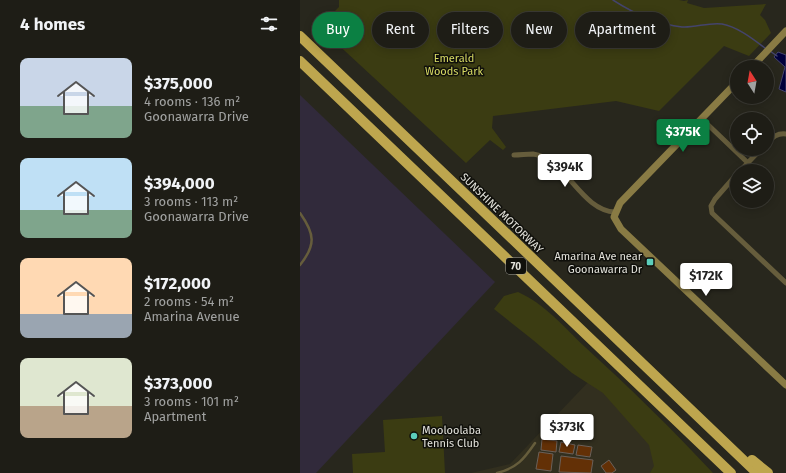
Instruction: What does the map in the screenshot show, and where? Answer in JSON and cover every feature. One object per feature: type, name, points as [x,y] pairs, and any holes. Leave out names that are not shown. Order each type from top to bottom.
[{"type":"highway","name":"SUNSHINE MOTORWAY","points":[[300,36],[757,473]]},
{"type":"highway","name":"70","points":[[300,61],[731,473]]},
{"type":"highway","name":"70","points":[[734,450],[743,452],[768,473]]},
{"type":"street","points":[[759,60],[786,31]]},
{"type":"street","points":[[730,89],[620,203],[615,212],[615,222],[620,229],[786,385]]},
{"type":"street","points":[[702,119],[748,163],[754,156]]},
{"type":"street","points":[[774,136],[786,134]]},
{"type":"street","points":[[514,155],[534,154],[547,160],[560,170],[582,193],[602,210],[615,212]]},
{"type":"street","points":[[730,182],[710,206],[712,213],[786,283]]},
{"type":"lane","points":[[300,213],[310,227],[312,238],[309,252],[300,265]]},
{"type":"lane","points":[[497,473],[512,469],[524,459],[535,443]]},
{"type":"shaded area","points":[[778,52],[786,55],[786,92],[779,89],[785,67],[774,57]]},
{"type":"shaded area","points":[[300,95],[495,282],[316,473],[300,473]]},
{"type":"shaded area","points":[[594,376],[680,473],[471,473],[510,464]]},
{"type":"green space","name":"Emerald Woods Park","points":[[339,0],[688,0],[687,3],[704,8],[766,4],[760,15],[765,20],[771,33],[749,56],[724,46],[659,111],[616,101],[493,116],[492,128],[506,147],[503,150],[490,140],[466,163],[342,48],[364,48],[364,12],[334,12],[339,7]]},
{"type":"green space","points":[[518,292],[546,309],[554,316],[650,409],[713,473],[650,473],[654,466],[649,445],[603,393],[572,373],[494,309],[504,296]]},
{"type":"green space","name":"Mooloolaba Tennis Club","points":[[442,416],[445,473],[353,473],[352,454],[385,452],[383,420]]},
{"type":"building","points":[[542,439],[557,441],[556,452],[541,450]]},
{"type":"building","points":[[561,442],[575,445],[573,454],[559,452]]},
{"type":"building","points":[[578,445],[592,447],[590,457],[576,455]]},
{"type":"building","points":[[539,452],[553,454],[551,471],[536,469]]},
{"type":"building","points":[[561,456],[593,460],[591,473],[559,472]]},
{"type":"building","points":[[609,460],[616,470],[612,473],[606,473],[601,466]]},
{"type":"waterway","points":[[613,0],[646,17],[673,26],[687,27],[707,24],[722,24],[745,34],[765,48]]},
{"type":"waterway","points":[[770,51],[777,56]]},
{"type":"place","name":"Amarina Ave near Goonawarra Dr","points":[[650,262]]},
{"type":"place","name":"Mooloolaba Tennis Club","points":[[414,436]]}]
